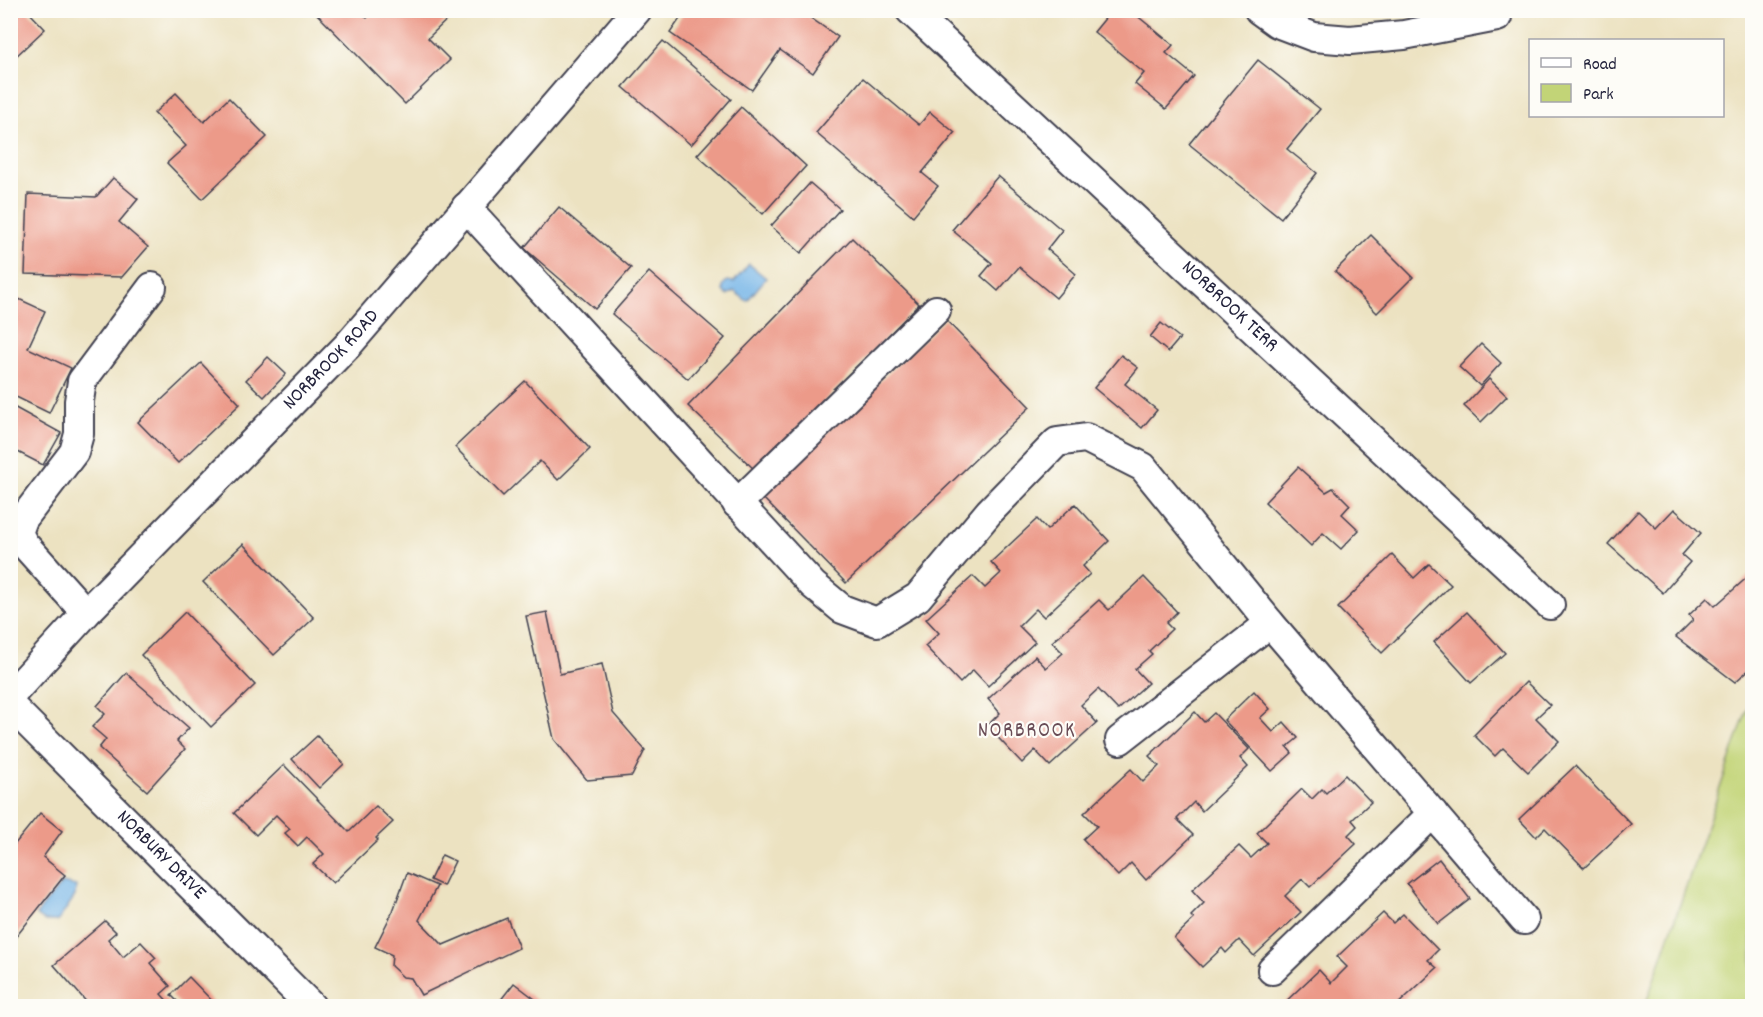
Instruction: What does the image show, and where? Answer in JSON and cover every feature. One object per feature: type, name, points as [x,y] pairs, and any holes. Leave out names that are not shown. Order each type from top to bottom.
[{"type":"street","name":"NORBROOK ROAD","points":[[10,696],[86,613],[348,345],[637,10]]},
{"type":"street","name":"NORBROOK TERR","points":[[910,10],[1550,605]]},
{"type":"street","points":[[1259,10],[1276,23],[1314,37],[1350,40],[1404,35],[1497,17]]},
{"type":"street","points":[[466,207],[737,504],[820,591],[842,609],[877,622],[918,597],[989,512],[1057,442],[1086,438],[1143,467],[1270,623],[1524,920]]},
{"type":"street","points":[[86,613],[24,544],[18,533],[23,519],[74,452],[79,434],[79,400],[82,381],[152,286]]},
{"type":"street","points":[[737,504],[936,310]]},
{"type":"street","points":[[1120,740],[1270,623]]},
{"type":"street","name":"NORBURY DRIVE","points":[[10,705],[311,1006]]},
{"type":"street","points":[[1272,970],[1433,813]]},
{"type":"green space","points":[[1752,695],[1752,1006],[1645,1006]]},
{"type":"water","points":[[749,264],[766,278],[747,301],[734,291],[727,295],[723,291],[723,285],[727,281],[734,282]]},
{"type":"water","points":[[62,883],[76,886],[75,896],[58,921],[45,921],[36,915]]},
{"type":"building","points":[[10,10],[27,10],[45,29],[14,58],[10,54]]},
{"type":"building","points":[[313,10],[359,10],[367,18],[375,10],[457,10],[428,38],[450,60],[405,104]]},
{"type":"building","points":[[686,10],[799,10],[838,37],[813,73],[780,50],[752,90],[670,33]]},
{"type":"building","points":[[1112,10],[1130,10],[1173,45],[1166,53],[1194,76],[1166,109],[1135,84],[1144,73],[1094,32]]},
{"type":"building","points":[[663,41],[731,99],[691,145],[623,87]]},
{"type":"building","points":[[1258,60],[1320,109],[1287,149],[1317,173],[1281,218],[1189,144]]},
{"type":"building","points":[[863,78],[919,125],[930,112],[955,133],[922,173],[938,186],[913,216],[816,133]]},
{"type":"building","points":[[176,93],[204,122],[229,98],[267,137],[202,199],[167,163],[186,146],[154,113]]},
{"type":"building","points":[[741,107],[806,166],[763,214],[697,155]]},
{"type":"building","points":[[998,176],[1062,230],[1047,249],[1076,274],[1056,298],[1019,267],[998,291],[981,276],[992,263],[952,230]]},
{"type":"building","points":[[113,178],[138,199],[119,222],[148,247],[122,277],[25,274],[28,194],[96,197]]},
{"type":"building","points":[[810,183],[840,209],[801,253],[771,226]]},
{"type":"building","points":[[559,207],[631,268],[595,309],[524,248]]},
{"type":"building","points":[[1371,235],[1413,277],[1377,313],[1335,271]]},
{"type":"building","points":[[852,238],[919,304],[756,471],[688,406]]},
{"type":"building","points":[[649,272],[725,338],[688,379],[612,314]]},
{"type":"building","points":[[10,295],[45,311],[28,348],[71,368],[49,413],[10,394]]},
{"type":"building","points":[[945,319],[1030,407],[846,583],[761,496]]},
{"type":"building","points":[[1161,323],[1180,338],[1168,352],[1150,337]]},
{"type":"building","points":[[1481,344],[1501,363],[1480,386],[1459,367]]},
{"type":"building","points":[[1121,355],[1138,368],[1125,384],[1157,410],[1142,428],[1094,388]]},
{"type":"building","points":[[268,357],[286,374],[264,397],[246,380]]},
{"type":"building","points":[[201,363],[240,404],[178,463],[138,422]]},
{"type":"building","points":[[1489,379],[1507,396],[1481,422],[1464,406]]},
{"type":"building","points":[[525,381],[590,449],[558,480],[540,461],[503,496],[455,447]]},
{"type":"building","points":[[10,405],[61,433],[43,465],[10,448]]},
{"type":"building","points":[[1298,467],[1326,492],[1333,488],[1350,505],[1342,514],[1359,530],[1341,549],[1323,533],[1311,546],[1265,502]]},
{"type":"building","points":[[1075,504],[1109,541],[1083,566],[1090,574],[1044,617],[1036,609],[1019,626],[1035,642],[988,686],[973,670],[960,683],[925,646],[939,633],[926,619],[973,576],[985,588],[1001,573],[991,562],[1037,519],[1047,530]]},
{"type":"building","points":[[1674,509],[1701,533],[1682,555],[1690,562],[1663,593],[1608,544],[1638,511],[1656,528]]},
{"type":"building","points":[[243,544],[314,618],[274,655],[203,582]]},
{"type":"building","points":[[1392,555],[1414,578],[1429,564],[1451,585],[1382,653],[1338,608]]},
{"type":"building","points":[[1751,574],[1752,667],[1735,682],[1676,637],[1693,620],[1689,615],[1707,598],[1715,606]]},
{"type":"building","points":[[1144,577],[1177,612],[1166,623],[1172,629],[1149,651],[1152,654],[1135,669],[1148,683],[1118,710],[1098,689],[1081,705],[1097,723],[1050,766],[1035,750],[1022,763],[987,726],[1000,713],[988,699],[1035,656],[1046,668],[1063,653],[1052,642],[1099,600],[1109,610]]},
{"type":"building","points":[[185,612],[255,685],[211,727],[141,655]]},
{"type":"building","points":[[547,612],[560,674],[602,664],[613,713],[645,750],[632,776],[587,780],[554,739],[526,616]]},
{"type":"building","points":[[1467,612],[1505,653],[1471,683],[1434,642]]},
{"type":"building","points":[[126,673],[189,728],[177,741],[185,749],[147,791],[99,748],[106,739],[92,727],[105,714],[97,706]]},
{"type":"building","points":[[1526,682],[1550,705],[1536,718],[1559,741],[1528,772],[1503,748],[1495,756],[1474,735]]},
{"type":"building","points":[[1254,691],[1270,709],[1260,718],[1273,732],[1284,722],[1298,738],[1287,747],[1292,753],[1272,771],[1224,720]]},
{"type":"building","points":[[1195,712],[1204,722],[1214,713],[1249,749],[1240,758],[1248,767],[1202,811],[1194,802],[1177,819],[1193,835],[1146,880],[1131,863],[1118,876],[1083,839],[1097,826],[1084,813],[1131,769],[1143,782],[1159,766],[1149,756]]},
{"type":"building","points":[[317,736],[344,764],[319,788],[292,759]]},
{"type":"building","points":[[284,765],[349,832],[376,806],[393,822],[376,838],[378,840],[333,883],[313,864],[324,854],[307,837],[298,846],[285,833],[290,829],[276,815],[256,835],[234,813]]},
{"type":"building","points":[[1575,766],[1631,824],[1584,868],[1545,828],[1536,837],[1519,819]]},
{"type":"building","points":[[1345,775],[1371,802],[1352,820],[1357,826],[1348,835],[1356,844],[1310,887],[1302,879],[1285,896],[1301,912],[1254,956],[1239,940],[1226,953],[1222,948],[1202,967],[1174,938],[1194,919],[1191,916],[1204,903],[1192,890],[1239,846],[1251,858],[1267,843],[1257,833],[1302,789],[1312,799],[1322,789],[1326,793]]},
{"type":"building","points":[[40,813],[62,831],[43,857],[65,875],[15,938],[10,934],[10,850]]},
{"type":"building","points":[[442,855],[455,861],[443,886],[430,880]]},
{"type":"building","points":[[1439,859],[1470,899],[1438,924],[1407,884]]},
{"type":"building","points":[[407,873],[437,886],[419,920],[443,945],[507,918],[519,948],[421,995],[411,978],[403,977],[391,966],[392,955],[375,947],[393,911]]},
{"type":"building","points":[[1383,913],[1393,923],[1403,914],[1438,950],[1428,960],[1437,968],[1396,1006],[1386,1006],[1383,1003],[1380,1006],[1281,1006],[1319,970],[1331,983],[1347,967],[1337,957]]},
{"type":"building","points":[[105,921],[116,932],[108,939],[123,957],[141,942],[156,958],[150,963],[170,986],[161,994],[172,1006],[90,1006],[54,965]]},
{"type":"building","points":[[189,977],[217,1006],[182,1006],[171,995]]},
{"type":"building","points":[[514,983],[544,1006],[496,1006]]},
{"type":"district","name":"NORBROOK","points":[[1027,732]]}]
